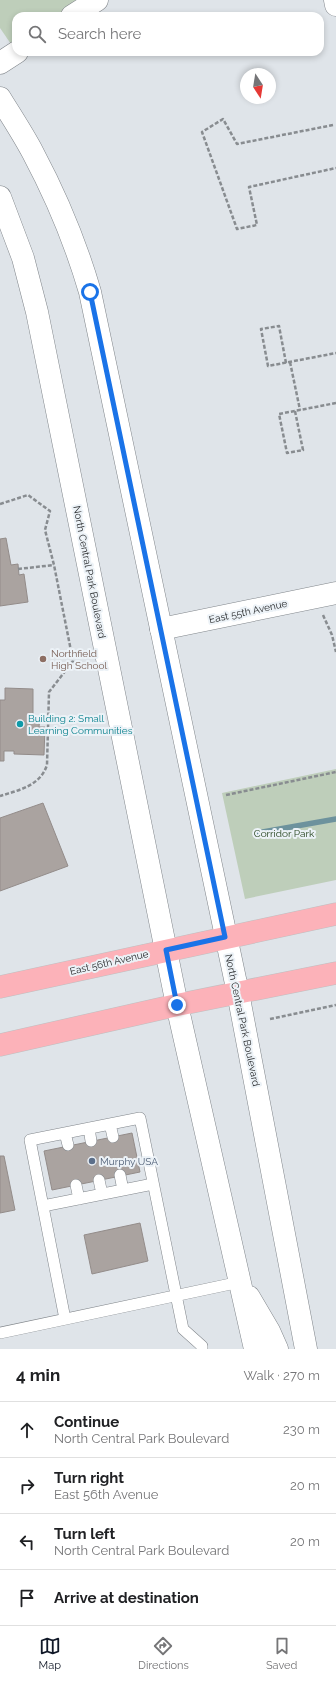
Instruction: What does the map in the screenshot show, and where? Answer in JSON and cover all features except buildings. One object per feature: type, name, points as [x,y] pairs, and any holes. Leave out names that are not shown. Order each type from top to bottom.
[{"type":"main road","points":[[78,12],[97,0]]},
{"type":"main road","points":[[335,0],[336,5]]},
{"type":"main road","points":[[0,63],[12,55]]},
{"type":"main road","name":"North Central Park Boulevard","points":[[0,98],[33,152],[50,185],[80,257],[99,330],[160,629],[238,993],[306,1349]]},
{"type":"main road","name":"North Central Park Boulevard","points":[[0,197],[23,258],[35,305],[177,1005],[255,1349]]},
{"type":"main road","name":"East 55th Avenue","points":[[160,629],[336,593]]},
{"type":"main road","name":"East 56th Avenue","points":[[0,987],[336,914]]},
{"type":"main road","points":[[0,1045],[177,1005],[336,972]]},
{"type":"main road","points":[[240,1282],[269,1331],[277,1349]]},
{"type":"lane","points":[[65,1319],[30,1140],[140,1118],[175,1296],[183,1329],[202,1346],[202,1349]]},
{"type":"lane","points":[[110,1124],[113,1137]]},
{"type":"lane","points":[[89,1128],[91,1141]]},
{"type":"lane","points":[[65,1133],[68,1145]]},
{"type":"lane","points":[[120,1175],[123,1190]]},
{"type":"lane","points":[[99,1180],[102,1194]]},
{"type":"lane","points":[[43,1206],[153,1184]]},
{"type":"lane","points":[[76,1185],[79,1199]]},
{"type":"lane","points":[[0,1333],[240,1282]]},
{"type":"path","points":[[333,126],[237,144],[223,119],[202,132],[237,229],[257,225],[249,187],[336,168]]},
{"type":"path","points":[[286,363],[279,326],[260,329],[268,366],[286,363],[336,353]]},
{"type":"path","points":[[290,362],[300,410]]},
{"type":"path","points":[[295,411],[303,450],[287,453],[279,414],[336,403]]},
{"type":"path","points":[[0,504],[28,495],[50,511],[45,530],[54,565],[73,661],[49,692],[47,765],[44,774],[38,781],[20,790],[0,796]]},
{"type":"path","points":[[18,569],[54,565]]},
{"type":"path","points":[[323,615],[332,635],[336,652]]},
{"type":"path","points":[[39,721],[48,720]]},
{"type":"path","points":[[226,795],[336,772]]},
{"type":"path","points":[[270,1019],[336,1005]]},
{"type":"green space","points":[[0,0],[85,0],[66,12],[12,12],[12,46],[0,28]]},
{"type":"green space","name":"Corridor Park","points":[[336,769],[336,880],[245,899],[222,793]]},
{"type":"waterway","points":[[257,833],[336,819]]},
{"type":"place","name":"Northfield High School","points":[[43,659]]},
{"type":"place","name":"Building 2: Small Learning Communities","points":[[20,724]]},
{"type":"place","name":"Murphy USA","points":[[92,1161]]},
{"type":"route","points":[[90,292],[225,937],[166,950],[177,1005]]}]
